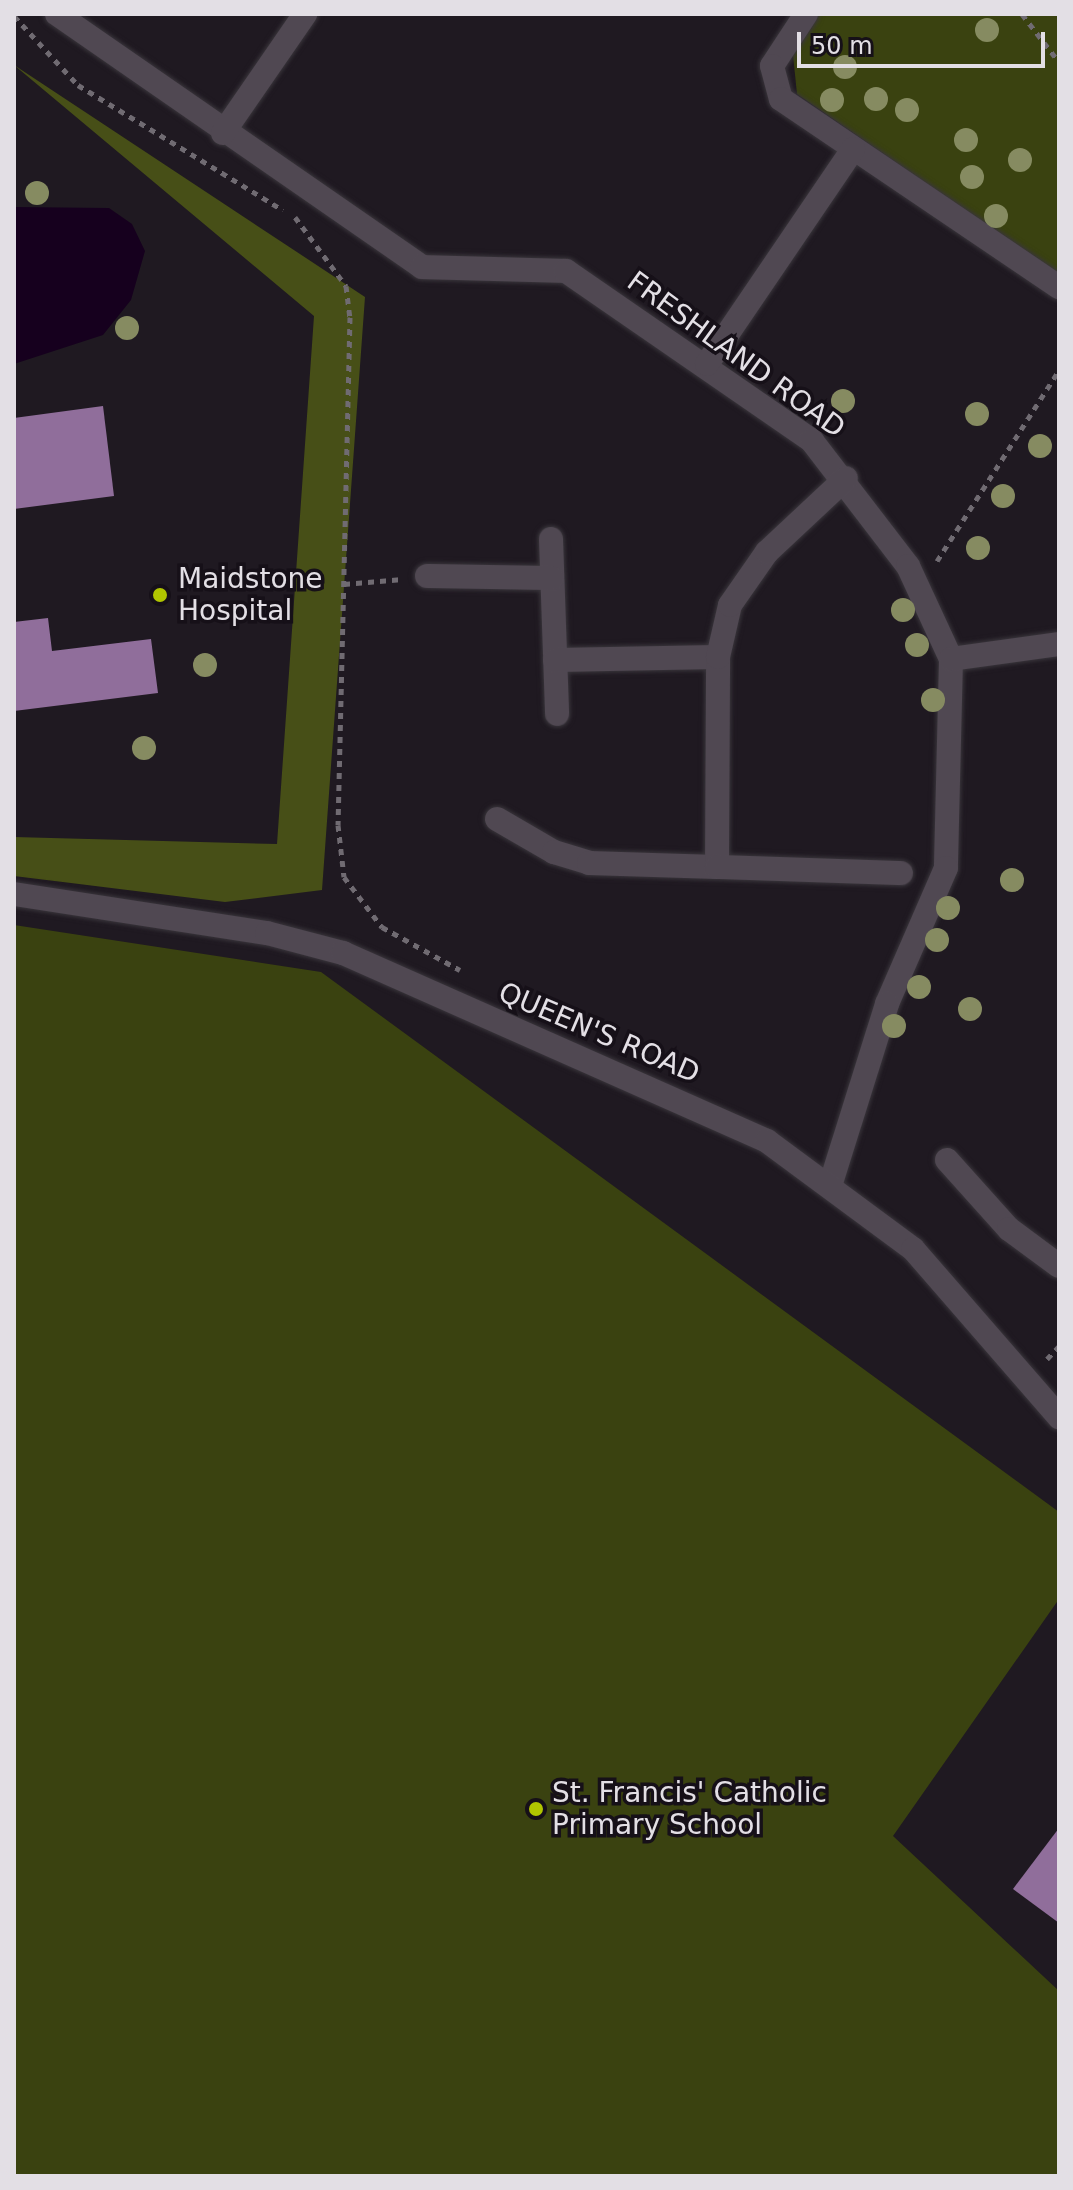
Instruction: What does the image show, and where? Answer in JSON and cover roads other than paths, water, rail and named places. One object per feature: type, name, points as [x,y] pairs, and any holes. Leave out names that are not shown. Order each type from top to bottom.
[{"type":"street","name":"FRESHLAND ROAD","points":[[57,14],[223,133],[422,267],[566,271],[707,364],[812,441],[846,478],[919,590],[951,659],[946,868],[887,1004],[830,1186]]},
{"type":"street","points":[[223,133],[305,14]]},
{"type":"street","points":[[806,14],[772,66],[771,83],[781,99],[1059,287]]},
{"type":"street","points":[[707,364],[853,149]]},
{"type":"street","points":[[717,867],[718,657],[730,605],[767,552],[846,478]]},
{"type":"street","points":[[551,539],[557,714]]},
{"type":"street","points":[[427,576],[552,578]]},
{"type":"street","points":[[951,659],[1059,644]]},
{"type":"street","points":[[555,660],[718,657]]},
{"type":"street","points":[[497,819],[589,863],[901,873]]},
{"type":"street","name":"QUEEN'S ROAD","points":[[14,894],[267,933],[343,953],[715,1117],[830,1186],[913,1249],[1059,1417]]},
{"type":"street","points":[[947,1160],[1009,1229],[1059,1266]]},
{"type":"place","name":"Maidstone Hospital","points":[[160,595]]},
{"type":"place","name":"St. Francis' Catholic Primary School","points":[[536,1809]]}]
